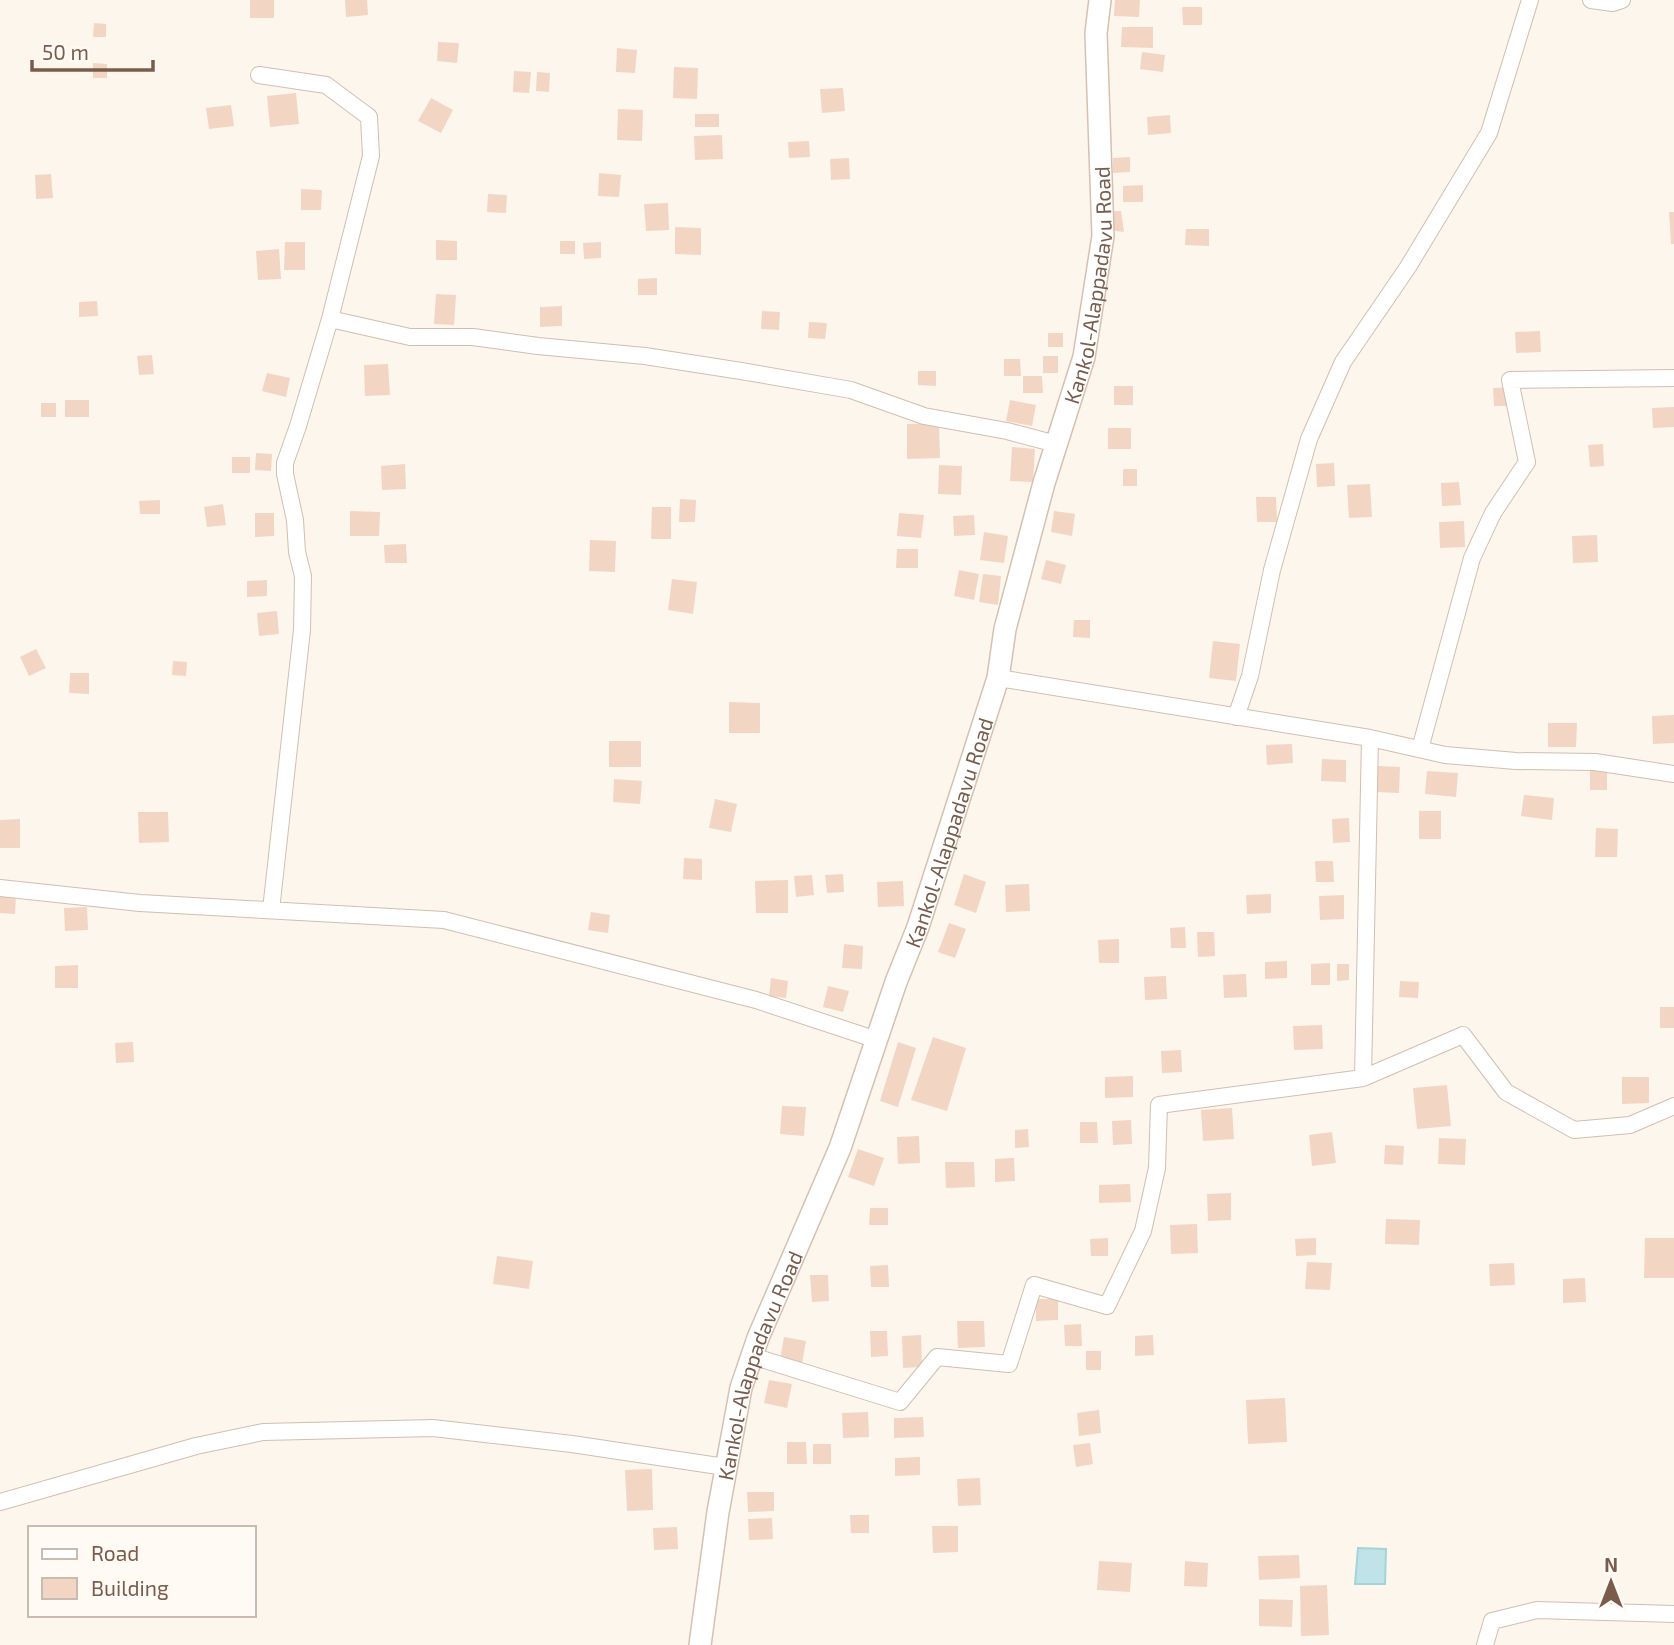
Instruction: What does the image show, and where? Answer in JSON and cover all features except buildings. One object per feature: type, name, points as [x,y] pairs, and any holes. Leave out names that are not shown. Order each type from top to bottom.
[{"type":"main road","name":"Kankol-Alappadavu Road","points":[[700,1645],[725,1466],[741,1388],[751,1356],[840,1148],[918,927],[998,678],[1005,629],[1056,444],[1084,357],[1102,236],[1096,33],[1100,0]]},
{"type":"street","points":[[1236,717],[1250,676],[1272,570],[1309,439],[1343,362],[1409,267],[1489,133],[1530,0]]},
{"type":"street","points":[[1591,0],[1613,3],[1622,0]]},
{"type":"street","points":[[259,75],[326,85],[369,117],[371,156],[330,319],[285,463],[295,520],[297,552],[303,576],[302,630],[271,910]]},
{"type":"street","points":[[330,319],[410,337],[473,337],[645,356],[741,371],[851,390],[924,416],[1007,431],[1056,444]]},
{"type":"street","points":[[1420,749],[1472,558],[1493,513],[1527,462],[1510,380],[1674,377]]},
{"type":"street","points":[[998,678],[1370,738],[1445,755],[1516,761],[1595,762],[1674,774]]},
{"type":"street","points":[[1363,1078],[1370,738]]},
{"type":"street","points":[[0,888],[140,903],[444,920],[756,1000],[877,1040]]},
{"type":"street","points":[[751,1356],[900,1402],[937,1357],[1009,1364],[1034,1285],[1107,1306],[1143,1231],[1157,1168],[1159,1105],[1363,1078],[1463,1035],[1506,1092],[1574,1130],[1630,1125],[1674,1106]]},
{"type":"street","points":[[0,1502],[159,1457],[263,1432],[433,1428],[725,1466]]},
{"type":"street","points":[[1485,1645],[1492,1621],[1537,1610],[1674,1614]]},
{"type":"water","points":[[1358,1548],[1386,1549],[1385,1584],[1355,1584]]}]
